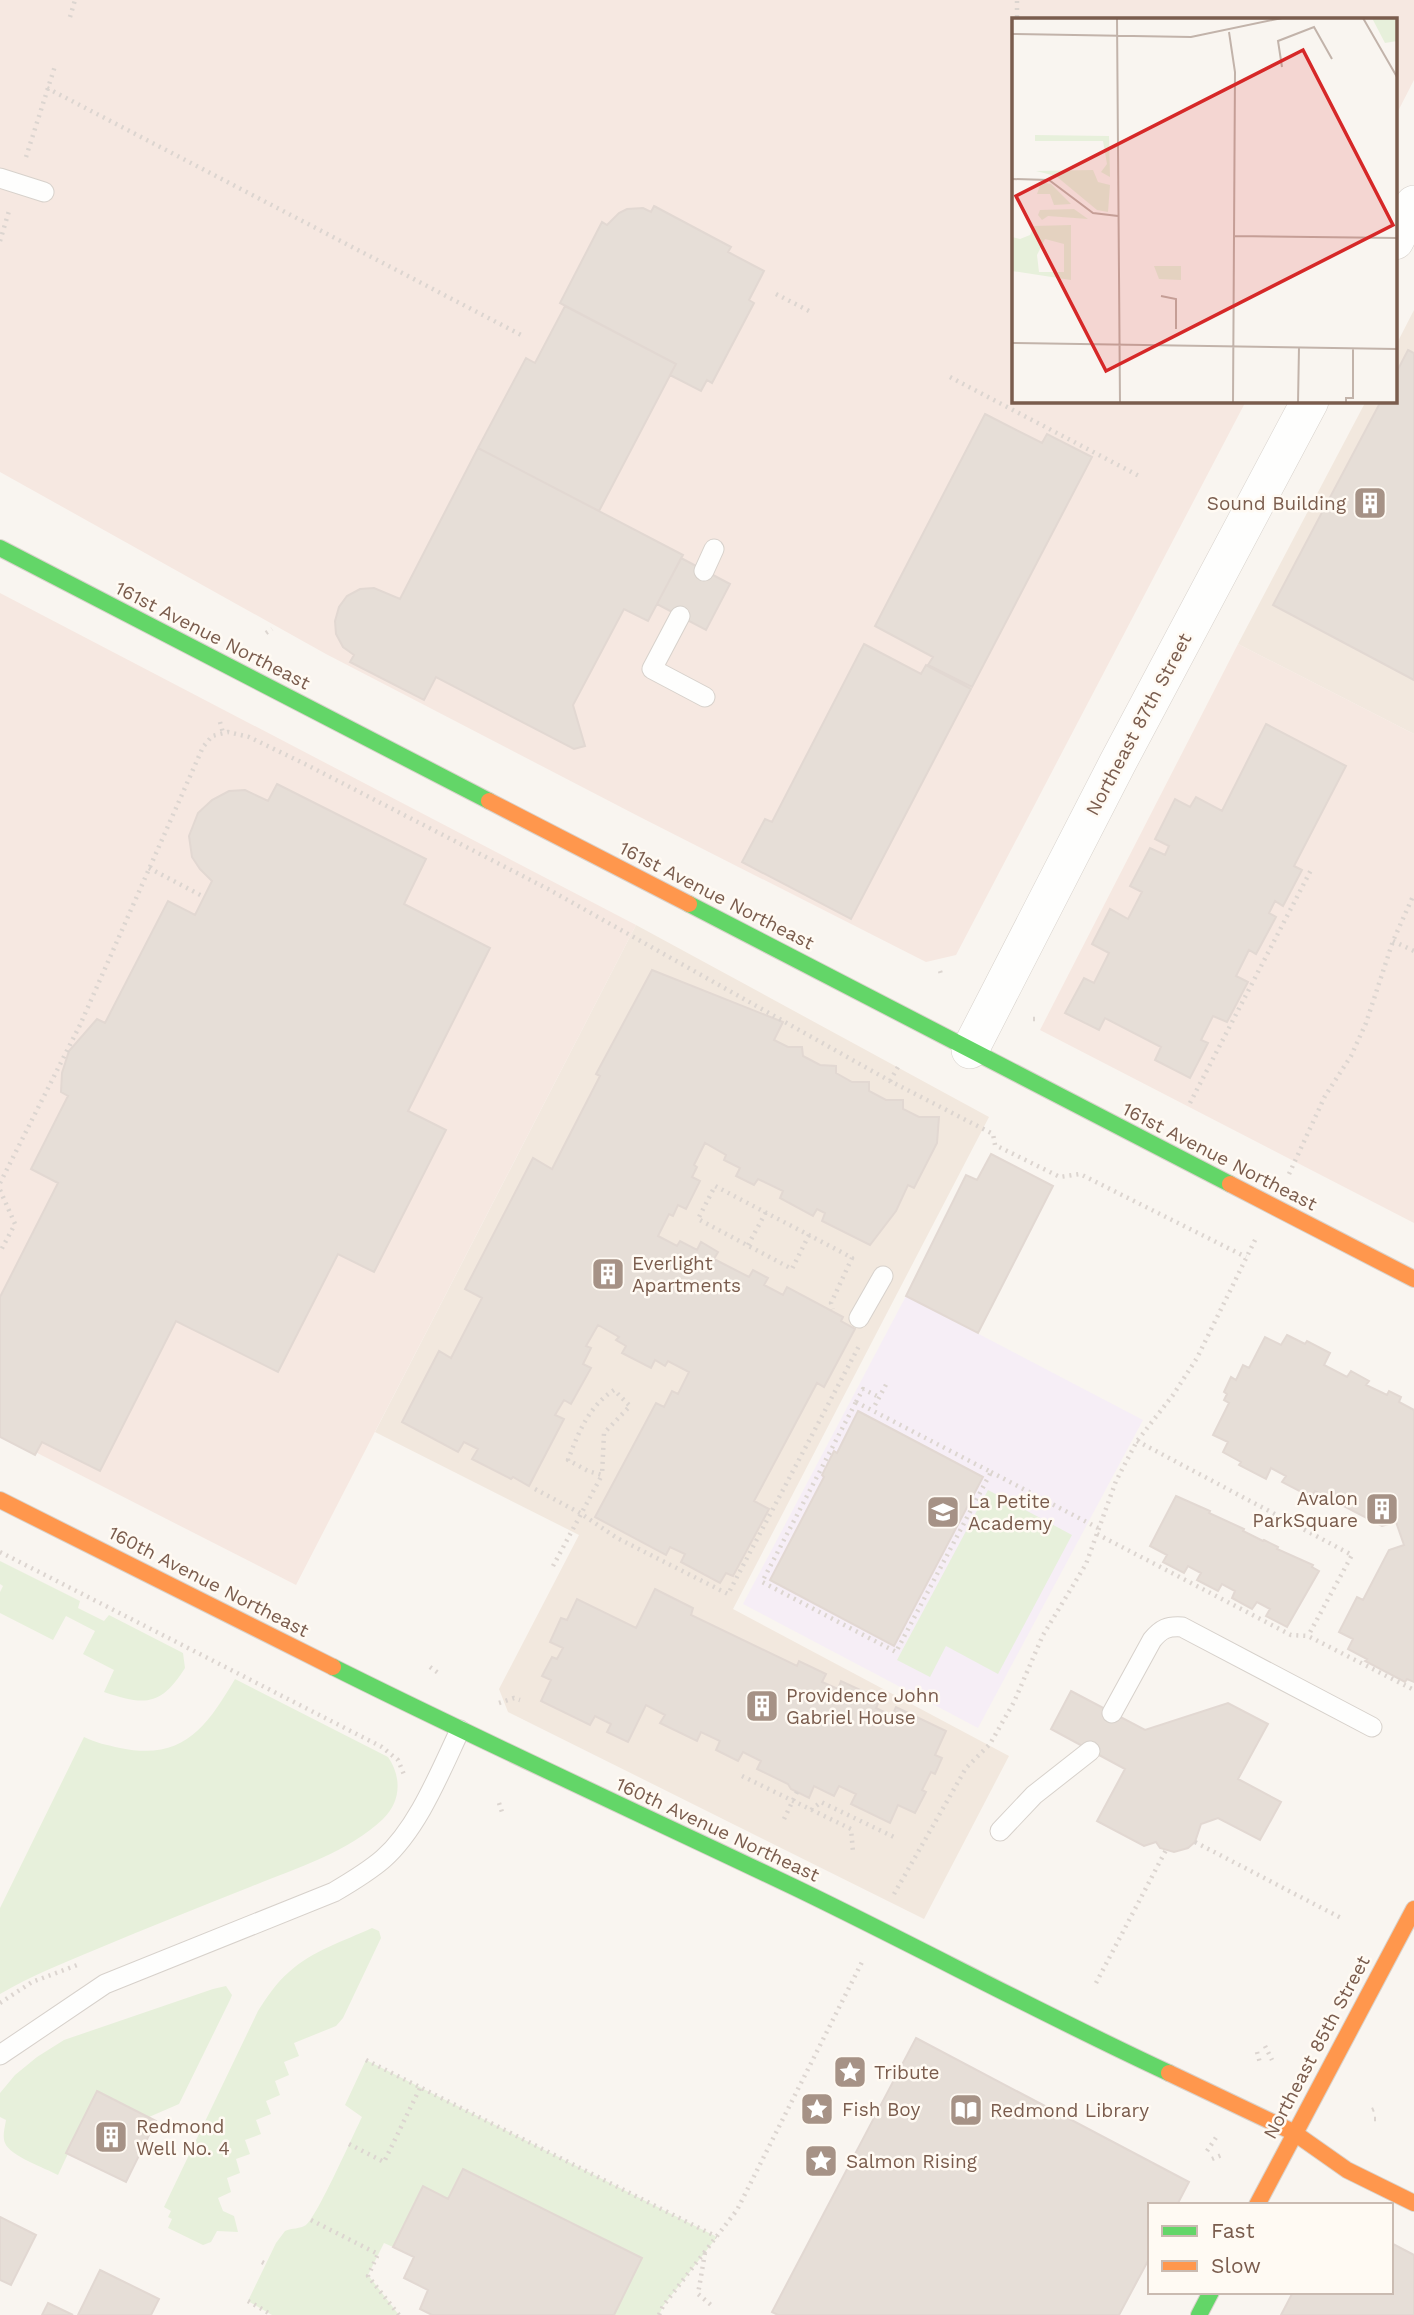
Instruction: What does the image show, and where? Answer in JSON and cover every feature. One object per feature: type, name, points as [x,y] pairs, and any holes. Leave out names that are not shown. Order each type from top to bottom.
[{"type":"street","points":[[1396,239],[1414,204]]},
{"type":"street","name":"Northeast 87th Street","points":[[970,1050],[1117,764],[1309,402]]},
{"type":"street","name":"161st Avenue Northeast","points":[[0,548],[1414,1279]]},
{"type":"street","name":"160th Avenue Northeast","points":[[0,1500],[460,1730],[835,1906],[1083,2033],[1293,2132],[1347,2170],[1414,2203]]},
{"type":"street","name":"Northeast 85th Street","points":[[1257,2203],[1414,1909]]},
{"type":"street","points":[[1199,2315],[1210,2294]]},
{"type":"lane","points":[[0,178],[44,192]]},
{"type":"lane","points":[[704,570],[715,550]]},
{"type":"lane","points":[[680,616],[652,669],[705,697]]},
{"type":"lane","points":[[859,1318],[883,1276]]},
{"type":"lane","points":[[1112,1713],[1152,1640],[1160,1630],[1170,1626],[1182,1627],[1372,1727]]},
{"type":"lane","points":[[0,2055],[105,1984],[334,1892],[359,1877],[384,1858],[408,1829],[460,1730]]},
{"type":"lane","points":[[1000,1831],[1034,1795],[1090,1751]]},
{"type":"path","points":[[70,17],[75,0]]},
{"type":"path","points":[[25,158],[55,66]]},
{"type":"path","points":[[47,88],[523,336]]},
{"type":"path","points":[[0,240],[10,207]]},
{"type":"path","points":[[776,294],[813,313]]},
{"type":"path","points":[[950,377],[1141,477]]},
{"type":"path","points":[[266,633],[272,629]]},
{"type":"path","points":[[220,722],[223,733]]},
{"type":"path","points":[[0,1183],[80,1025],[203,747],[212,736],[223,733],[249,737],[548,889],[890,1081],[993,1134],[995,1145],[1060,1177],[1080,1174],[1247,1257],[1197,1358],[1173,1395],[1137,1441],[1116,1481],[1086,1564],[1043,1635],[1014,1702],[990,1744],[966,1768],[897,1890]]},
{"type":"path","points":[[149,868],[204,897]]},
{"type":"path","points":[[1189,1103],[1312,868]]},
{"type":"path","points":[[1297,1159],[1325,1096],[1352,1056],[1366,1023],[1393,941],[1414,894]]},
{"type":"path","points":[[1393,941],[1414,951]]},
{"type":"path","points":[[890,1081],[899,1065]]},
{"type":"path","points":[[809,1235],[792,1269],[698,1219],[715,1186],[766,1212],[845,1254],[852,1258],[831,1303]]},
{"type":"path","points":[[0,1190],[15,1224],[0,1252]]},
{"type":"path","points":[[748,1245],[766,1212]]},
{"type":"path","points":[[535,1489],[580,1513],[617,1538],[728,1594],[854,1356]]},
{"type":"path","points":[[875,1405],[888,1381]]},
{"type":"path","points":[[879,1397],[863,1389],[762,1582],[896,1652],[990,1472]]},
{"type":"path","points":[[553,1566],[602,1475],[604,1433],[630,1406],[614,1390],[606,1395],[582,1423],[568,1460],[602,1475]]},
{"type":"path","points":[[856,1402],[1291,1635],[1308,1636],[1414,1690]]},
{"type":"path","points":[[1137,1441],[1352,1555],[1308,1636]]},
{"type":"path","points":[[0,1552],[382,1747],[398,1760],[405,1773],[405,1783]]},
{"type":"path","points":[[430,1667],[441,1675]]},
{"type":"path","points":[[499,1703],[514,1698],[520,1700]]},
{"type":"path","points":[[742,1776],[851,1829],[853,1852]]},
{"type":"path","points":[[784,1819],[797,1792]]},
{"type":"path","points":[[811,1810],[821,1802],[896,1838]]},
{"type":"path","points":[[499,1803],[502,1812]]},
{"type":"path","points":[[1195,1842],[1341,1919]]},
{"type":"path","points":[[1096,1983],[1166,1850]]},
{"type":"path","points":[[0,2003],[32,1982],[83,1962]]},
{"type":"path","points":[[659,2315],[663,2306],[737,2210],[857,1972]]},
{"type":"path","points":[[1265,2046],[1272,2060]]},
{"type":"path","points":[[1257,2052],[1260,2063]]},
{"type":"path","points":[[366,2060],[717,2238]]},
{"type":"path","points":[[349,2144],[384,2162],[420,2088]]},
{"type":"path","points":[[1374,2119],[1381,2119]]},
{"type":"path","points":[[1208,2151],[1218,2135]]},
{"type":"path","points":[[1212,2159],[1224,2154]]},
{"type":"path","points":[[311,2220],[378,2253],[368,2276],[399,2315]]},
{"type":"path","points":[[705,2253],[698,2294],[711,2305]]},
{"type":"path","points":[[248,2301],[272,2315]]},
{"type":"shaded area","points":[[0,0],[1414,0],[1414,80],[1396,115],[1396,18],[1012,18],[1012,402],[1245,402],[956,955],[926,962],[326,654],[0,472]]},
{"type":"shaded area","name":"Sound Building","points":[[1414,310],[1414,734],[1238,644],[1365,402],[1396,402],[1396,345]]},
{"type":"shaded area","points":[[0,593],[636,925],[296,1585],[0,1434]]},
{"type":"shaded area","points":[[1238,644],[1414,734],[1414,1223],[1040,1030]]},
{"type":"shaded area","points":[[636,925],[989,1117],[733,1609],[1009,1756],[924,1919],[508,1712],[499,1689],[579,1535],[375,1432]]},
{"type":"shaded area","name":"La Petite Academy","points":[[906,1296],[1143,1420],[978,1728],[743,1604]]},
{"type":"green space","points":[[988,1490],[1072,1535],[998,1674],[946,1646],[930,1677],[897,1660]]},
{"type":"green space","points":[[0,1561],[80,1601],[78,1608],[104,1621],[109,1615],[183,1653],[185,1668],[168,1690],[151,1700],[131,1700],[104,1692],[114,1670],[83,1654],[95,1631],[66,1616],[53,1640],[0,1613],[0,1592],[3,1586],[0,1584]]},
{"type":"green space","points":[[235,1679],[388,1757],[396,1773],[398,1789],[389,1812],[369,1831],[320,1859],[72,1959],[0,1994],[0,1908],[84,1737],[111,1746],[142,1751],[160,1750],[176,1745],[202,1726]]},
{"type":"green space","points":[[372,1928],[379,1931],[381,1938],[343,2018],[336,2026],[294,2043],[299,2056],[284,2062],[289,2075],[275,2081],[280,2095],[266,2101],[271,2114],[256,2120],[261,2134],[245,2140],[250,2154],[236,2159],[240,2173],[227,2178],[231,2192],[218,2198],[223,2211],[234,2216],[238,2232],[217,2231],[211,2242],[203,2245],[168,2228],[172,2219],[168,2217],[171,2211],[164,2207],[258,2011],[280,1981],[298,1965],[329,1947]]},
{"type":"green space","points":[[226,1986],[232,1995],[179,2104],[149,2117],[97,2092],[58,2175],[8,2148],[4,2137],[6,2120],[0,2117],[0,2093],[15,2075],[37,2057],[64,2040]]},
{"type":"green space","points":[[366,2060],[717,2237],[663,2306],[659,2315],[614,2315],[642,2258],[463,2170],[448,2199],[423,2187],[393,2247],[384,2243],[368,2275],[399,2315],[272,2315],[248,2301],[276,2243],[285,2231],[306,2225],[335,2175],[362,2117],[345,2105]]},
{"type":"building","points":[[654,206],[731,247],[728,252],[764,271],[749,300],[754,303],[712,383],[707,380],[701,391],[670,375],[676,364],[560,303],[602,222],[607,225],[627,209],[643,208],[651,212]]},
{"type":"building","points":[[565,306],[676,364],[599,511],[478,448],[526,358],[535,363]]},
{"type":"building","name":"Sound Building","points":[[1408,350],[1414,353],[1414,680],[1273,605],[1380,402],[1396,402],[1396,373]]},
{"type":"building","points":[[985,414],[1042,443],[1047,434],[1092,457],[972,687],[928,665],[933,657],[875,626]]},
{"type":"building","points":[[478,448],[683,555],[648,621],[624,609],[573,705],[585,746],[574,749],[436,677],[424,700],[350,662],[354,655],[343,647],[336,634],[335,621],[339,607],[347,596],[360,589],[374,588],[400,599]]},
{"type":"building","points":[[681,558],[730,584],[706,630],[657,604]]},
{"type":"building","points":[[864,644],[921,674],[926,665],[971,689],[851,919],[742,862],[765,819],[772,822]]},
{"type":"building","points":[[1266,724],[1346,766],[1294,866],[1302,870],[1283,906],[1275,901],[1269,913],[1276,917],[1256,954],[1249,950],[1236,976],[1248,982],[1227,1022],[1213,1016],[1201,1040],[1208,1043],[1190,1078],[1155,1060],[1161,1047],[1105,1018],[1099,1030],[1065,1013],[1084,978],[1094,983],[1109,953],[1092,944],[1110,909],[1128,919],[1142,892],[1130,886],[1150,848],[1165,855],[1169,846],[1155,839],[1175,799],[1190,807],[1196,797],[1222,811]]},
{"type":"building","points":[[277,784],[426,859],[404,904],[490,948],[408,1111],[446,1130],[374,1272],[338,1254],[278,1372],[176,1321],[100,1471],[42,1442],[35,1455],[0,1437],[0,1297],[58,1183],[31,1169],[68,1096],[61,1092],[62,1073],[69,1051],[97,1019],[105,1023],[168,901],[195,915],[212,881],[192,857],[189,836],[198,813],[212,800],[229,791],[245,790],[268,801]]},
{"type":"building","name":"Everlight Apartments","points":[[652,970],[783,1022],[774,1040],[788,1047],[802,1047],[803,1056],[820,1065],[836,1066],[836,1073],[852,1082],[869,1082],[869,1091],[886,1100],[903,1100],[903,1109],[919,1117],[939,1117],[937,1143],[914,1188],[908,1185],[896,1211],[870,1245],[822,1221],[825,1213],[817,1209],[813,1216],[780,1198],[783,1191],[758,1179],[754,1185],[736,1176],[740,1168],[724,1160],[726,1155],[705,1143],[694,1165],[697,1167],[692,1177],[700,1181],[686,1209],[678,1205],[673,1216],[669,1214],[658,1236],[677,1246],[680,1241],[697,1250],[701,1242],[718,1252],[714,1259],[749,1277],[753,1270],[768,1278],[764,1285],[783,1295],[787,1287],[843,1317],[841,1321],[855,1329],[824,1387],[817,1383],[754,1501],[769,1509],[733,1576],[726,1573],[720,1583],[681,1562],[685,1554],[670,1547],[666,1555],[595,1517],[656,1403],[664,1407],[672,1391],[678,1394],[689,1372],[668,1361],[665,1366],[655,1360],[651,1368],[622,1353],[626,1346],[616,1340],[619,1337],[598,1325],[586,1346],[591,1348],[583,1364],[591,1368],[571,1404],[564,1400],[555,1415],[564,1419],[529,1486],[472,1459],[478,1449],[464,1442],[458,1452],[402,1422],[439,1351],[451,1358],[482,1298],[465,1289],[533,1158],[552,1169],[600,1076],[596,1074]]},
{"type":"building","points":[[991,1154],[1053,1186],[978,1333],[906,1296],[966,1175],[977,1180]]},
{"type":"building","name":"Avalon ParkSquare","points":[[1287,1335],[1305,1344],[1307,1341],[1330,1353],[1324,1365],[1347,1377],[1351,1371],[1369,1381],[1366,1385],[1387,1395],[1389,1391],[1401,1397],[1399,1402],[1414,1410],[1414,1682],[1407,1679],[1405,1682],[1365,1661],[1367,1659],[1348,1649],[1353,1639],[1339,1632],[1357,1597],[1363,1600],[1389,1550],[1404,1545],[1396,1522],[1382,1526],[1315,1491],[1311,1497],[1282,1482],[1286,1476],[1271,1468],[1266,1479],[1239,1465],[1241,1462],[1223,1452],[1228,1442],[1213,1435],[1229,1403],[1224,1400],[1227,1394],[1224,1392],[1231,1377],[1236,1380],[1243,1365],[1249,1368],[1265,1337],[1281,1345]]},
{"type":"building","points":[[858,1411],[983,1477],[894,1646],[770,1580],[824,1477],[822,1475],[834,1451],[837,1453]]},
{"type":"building","points":[[1176,1496],[1313,1565],[1312,1567],[1319,1571],[1287,1627],[1266,1616],[1270,1609],[1257,1602],[1252,1609],[1232,1598],[1235,1591],[1222,1584],[1218,1591],[1197,1580],[1201,1573],[1188,1566],[1184,1573],[1163,1562],[1167,1555],[1150,1546]]},
{"type":"building","name":"Providence John Gabriel House","points":[[655,1589],[693,1608],[691,1615],[797,1666],[799,1661],[826,1674],[822,1682],[838,1689],[841,1681],[880,1699],[876,1708],[892,1716],[896,1707],[946,1731],[935,1755],[942,1758],[935,1774],[931,1772],[922,1790],[926,1792],[915,1813],[898,1805],[890,1823],[851,1804],[856,1794],[839,1786],[834,1796],[814,1786],[809,1798],[757,1769],[761,1761],[743,1752],[738,1761],[716,1750],[720,1741],[701,1732],[697,1741],[660,1723],[665,1715],[646,1705],[628,1742],[607,1732],[611,1724],[595,1716],[590,1725],[541,1701],[551,1680],[542,1676],[552,1657],[557,1659],[563,1648],[550,1642],[561,1618],[567,1620],[577,1599],[636,1628]]},
{"type":"building","points":[[1071,1691],[1145,1730],[1228,1703],[1268,1724],[1238,1779],[1281,1802],[1260,1840],[1218,1818],[1201,1824],[1195,1842],[1188,1848],[1174,1852],[1160,1848],[1156,1842],[1144,1846],[1097,1821],[1125,1769],[1051,1729]]},
{"type":"building","name":"Redmond Library","points":[[916,2038],[1189,2182],[1178,2203],[1148,2203],[1148,2261],[1119,2315],[778,2315],[772,2312]]},
{"type":"building","name":"Redmond Well No. 4","points":[[97,2091],[156,2121],[126,2182],[66,2153]]},
{"type":"building","points":[[463,2169],[642,2258],[614,2315],[432,2315],[420,2309],[428,2290],[404,2278],[414,2257],[393,2247],[423,2186],[448,2199]]},
{"type":"building","points":[[0,2217],[36,2235],[11,2285],[0,2280]]},
{"type":"building","points":[[1393,2244],[1414,2255],[1414,2315],[1281,2315],[1292,2294],[1393,2294]]},
{"type":"building","points":[[100,2270],[159,2299],[151,2315],[78,2315]]},
{"type":"building","points":[[48,2303],[73,2315],[42,2315]]},
{"type":"traffic: fast","points":[[0,548],[489,801]]},
{"type":"traffic: fast","points":[[689,904],[1230,1184]]},
{"type":"traffic: fast","points":[[333,1667],[798,1889],[1169,2073]]},
{"type":"traffic: fast","points":[[1199,2315],[1210,2294]]},
{"type":"traffic: slow","points":[[489,801],[689,904]]},
{"type":"traffic: slow","points":[[1230,1184],[1414,1279]]},
{"type":"traffic: slow","points":[[0,1500],[333,1667]]},
{"type":"traffic: slow","points":[[1258,2203],[1414,1909]]},
{"type":"traffic: slow","points":[[1169,2073],[1293,2132],[1347,2170],[1414,2203]]},
{"type":"place","name":"Sound Building","points":[[1370,503]]},
{"type":"place","name":"Everlight Apartments","points":[[608,1274]]},
{"type":"place","name":"Avalon ParkSquare","points":[[1382,1509]]},
{"type":"place","name":"La Petite Academy","points":[[943,1512]]},
{"type":"place","name":"Providence John Gabriel House","points":[[762,1706]]},
{"type":"place","name":"Tribute","points":[[850,2072]]},
{"type":"place","name":"Fish Boy","points":[[817,2109]]},
{"type":"place","name":"Redmond Library","points":[[966,2110]]},
{"type":"place","name":"Redmond Well No. 4","points":[[111,2137]]},
{"type":"place","name":"Salmon Rising","points":[[821,2161]]}]
